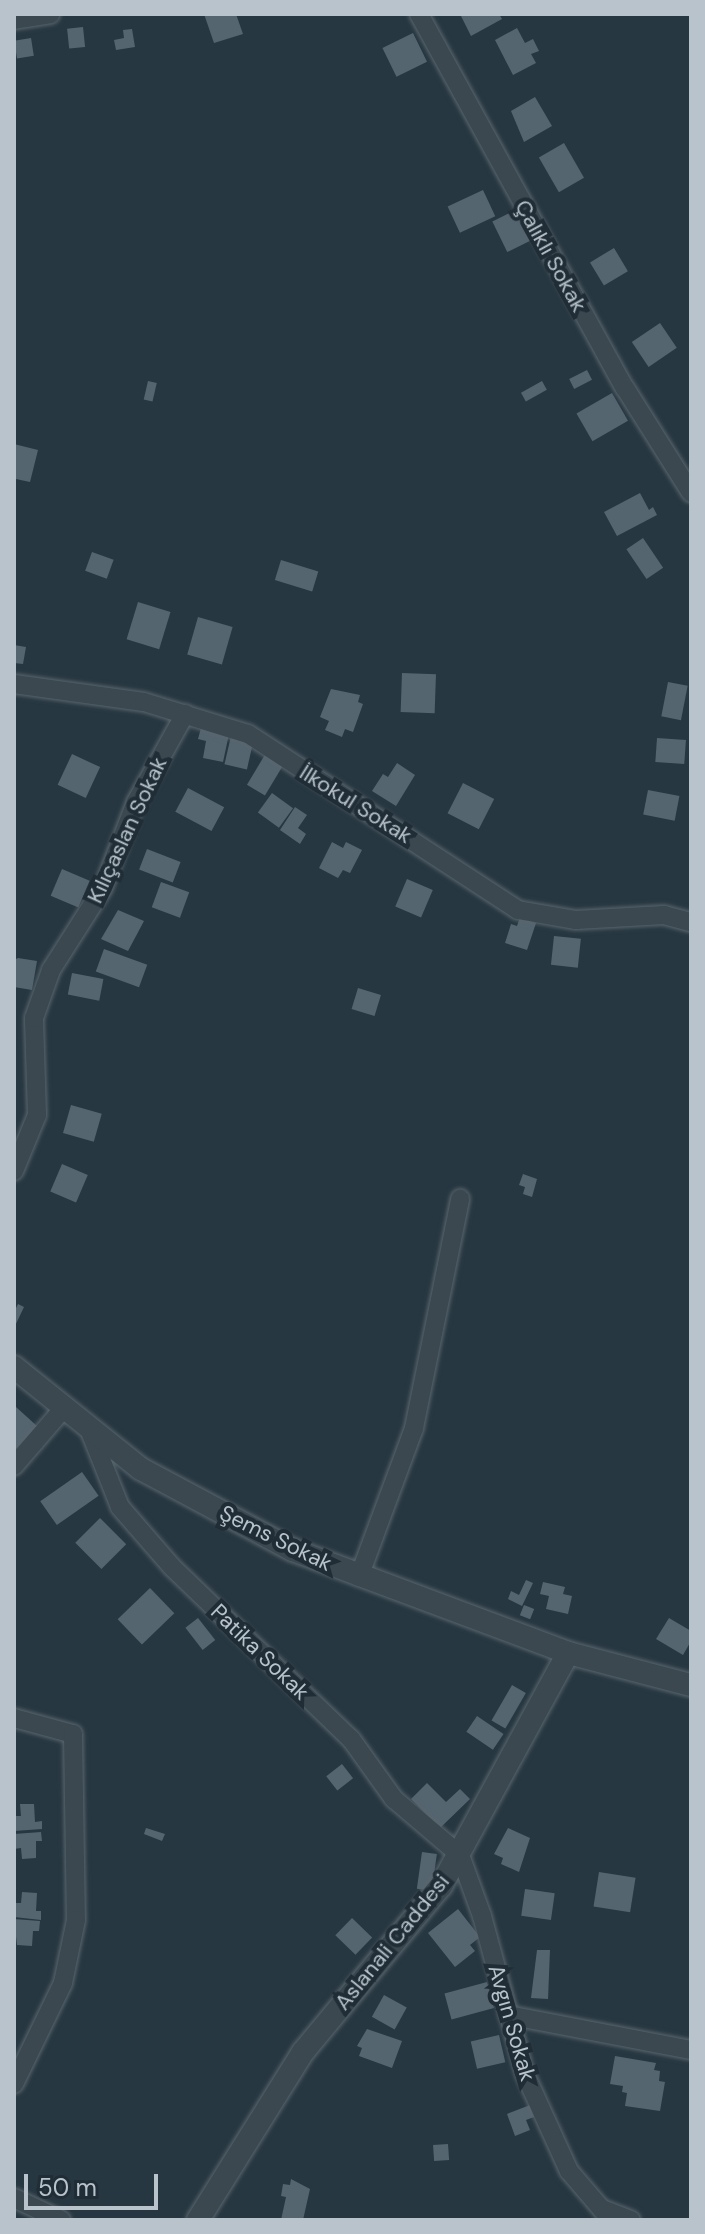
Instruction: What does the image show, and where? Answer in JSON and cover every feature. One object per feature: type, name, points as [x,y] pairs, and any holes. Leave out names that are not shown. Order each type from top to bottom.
[{"type":"street","points":[[14,20],[51,14]]},
{"type":"street","name":"Çalıklı Sokak","points":[[419,14],[625,388],[691,493]]},
{"type":"street","name":"İlkokul Sokak","points":[[14,684],[144,702],[248,734],[518,910],[576,920],[664,915],[691,922]]},
{"type":"street","name":"Kılıçaslan Sokak","points":[[14,1171],[37,1115],[34,1018],[51,970],[103,888],[136,802],[185,714]]},
{"type":"street","points":[[359,1577],[414,1428],[460,1199]]},
{"type":"street","name":"Şems Sokak","points":[[14,1367],[141,1469],[293,1550],[568,1653],[691,1685]]},
{"type":"street","points":[[14,1466],[63,1409]]},
{"type":"street","name":"Patika Sokak","points":[[89,1429],[120,1507],[162,1555],[351,1739],[394,1799],[460,1855]]},
{"type":"street","name":"Aslanali Caddesi","points":[[198,2220],[303,2052],[413,1922],[460,1855],[568,1653]]},
{"type":"street","points":[[14,1718],[73,1734],[76,1920],[63,1983],[14,2084]]},
{"type":"street","name":"Avgın Sokak","points":[[460,1855],[482,1916],[525,2074],[569,2171],[606,2215]]},
{"type":"street","points":[[508,2015],[691,2050]]},
{"type":"street","points":[[14,2198],[61,2220]]},
{"type":"street","points":[[606,2215],[631,2220]]},
{"type":"building","points":[[204,14],[236,14],[243,34],[214,43]]},
{"type":"building","points":[[460,14],[499,14],[502,19],[471,36]]},
{"type":"building","points":[[83,27],[85,47],[69,49],[67,29]]},
{"type":"building","points":[[517,28],[525,43],[533,39],[539,51],[531,54],[536,63],[513,75],[495,40]]},
{"type":"building","points":[[132,29],[135,47],[116,50],[114,40],[124,38],[123,30]]},
{"type":"building","points":[[413,33],[427,62],[396,77],[382,48]]},
{"type":"building","points":[[31,38],[34,56],[17,58],[14,41]]},
{"type":"building","points":[[535,97],[552,126],[524,142],[511,111]]},
{"type":"building","points":[[564,143],[584,178],[559,192],[539,158]]},
{"type":"building","points":[[483,190],[495,216],[460,233],[448,206]]},
{"type":"building","points":[[522,207],[537,238],[507,252],[492,221]]},
{"type":"building","points":[[614,248],[628,271],[604,286],[590,262]]},
{"type":"building","points":[[660,323],[677,348],[649,367],[632,342]]},
{"type":"building","points":[[587,370],[592,380],[574,389],[569,379]]},
{"type":"building","points":[[148,381],[157,383],[152,402],[144,400]]},
{"type":"building","points":[[542,381],[547,390],[526,401],[521,393]]},
{"type":"building","points":[[612,393],[628,421],[592,441],[576,413]]},
{"type":"building","points":[[14,444],[38,450],[30,482],[16,479]]},
{"type":"building","points":[[640,493],[649,510],[653,507],[657,515],[617,536],[604,512]]},
{"type":"building","points":[[643,538],[663,568],[647,579],[626,549]]},
{"type":"building","points":[[92,552],[114,560],[107,579],[85,571]]},
{"type":"building","points":[[281,560],[318,571],[312,591],[275,580]]},
{"type":"building","points":[[138,602],[171,612],[159,649],[127,639]]},
{"type":"building","points":[[198,617],[233,627],[222,664],[187,654]]},
{"type":"building","points":[[14,645],[26,647],[23,664],[14,663]]},
{"type":"building","points":[[402,673],[436,674],[435,713],[401,712]]},
{"type":"building","points":[[668,682],[688,686],[681,720],[661,716]]},
{"type":"building","points":[[331,689],[360,695],[358,702],[363,704],[353,732],[345,729],[342,737],[325,730],[329,721],[320,717]]},
{"type":"building","points":[[201,728],[229,734],[223,762],[203,758],[206,741],[198,739]]},
{"type":"building","points":[[231,736],[253,741],[247,769],[224,764]]},
{"type":"building","points":[[657,738],[686,740],[684,764],[655,762]]},
{"type":"building","points":[[266,753],[284,764],[265,796],[247,785]]},
{"type":"building","points":[[72,754],[100,767],[86,798],[58,785]]},
{"type":"building","points":[[397,763],[415,775],[396,806],[372,791],[383,774],[388,777]]},
{"type":"building","points":[[463,783],[494,799],[479,829],[448,813]]},
{"type":"building","points":[[188,788],[224,807],[212,831],[175,812]]},
{"type":"building","points":[[648,790],[679,796],[675,821],[643,815]]},
{"type":"building","points":[[272,793],[293,808],[279,828],[258,812]]},
{"type":"building","points":[[295,807],[307,815],[298,828],[306,834],[300,844],[280,830]]},
{"type":"building","points":[[332,842],[343,848],[346,842],[362,850],[350,873],[343,870],[338,878],[319,868]]},
{"type":"building","points":[[147,849],[181,862],[173,882],[139,870]]},
{"type":"building","points":[[62,869],[90,881],[78,907],[51,896]]},
{"type":"building","points":[[407,879],[433,890],[421,918],[395,907]]},
{"type":"building","points":[[161,882],[189,892],[180,918],[152,907]]},
{"type":"building","points":[[118,910],[144,921],[128,951],[101,939]]},
{"type":"building","points":[[520,917],[536,923],[527,950],[505,943],[511,924],[517,926]]},
{"type":"building","points":[[554,936],[581,939],[578,968],[551,965]]},
{"type":"building","points":[[104,949],[147,965],[139,987],[96,972]]},
{"type":"building","points":[[14,960],[37,961],[32,990],[14,987]]},
{"type":"building","points":[[72,973],[103,979],[99,1001],[68,995]]},
{"type":"building","points":[[358,988],[381,995],[375,1016],[352,1009]]},
{"type":"building","points":[[71,1105],[102,1114],[94,1142],[63,1133]]},
{"type":"building","points":[[62,1164],[88,1175],[76,1203],[50,1192]]},
{"type":"building","points":[[523,1174],[537,1179],[532,1197],[523,1194],[525,1187],[519,1185]]},
{"type":"building","points":[[18,1304],[24,1307],[14,1328],[14,1312]]},
{"type":"building","points":[[16,1407],[37,1426],[14,1451],[14,1410]]},
{"type":"building","points":[[82,1472],[99,1496],[57,1525],[40,1501]]},
{"type":"building","points":[[100,1518],[126,1544],[101,1569],[75,1543]]},
{"type":"building","points":[[526,1580],[533,1583],[522,1606],[508,1599],[511,1591],[519,1595]]},
{"type":"building","points":[[543,1582],[565,1587],[563,1594],[572,1596],[568,1614],[546,1609],[549,1596],[540,1594]]},
{"type":"building","points":[[150,1588],[174,1613],[142,1644],[118,1619]]},
{"type":"building","points":[[524,1605],[534,1609],[530,1619],[520,1615]]},
{"type":"building","points":[[198,1618],[215,1640],[203,1650],[185,1628]]},
{"type":"building","points":[[669,1618],[691,1631],[691,1641],[683,1655],[656,1639]]},
{"type":"building","points":[[512,1685],[526,1693],[505,1729],[492,1721]]},
{"type":"building","points":[[477,1716],[504,1734],[493,1750],[466,1732]]},
{"type":"building","points":[[342,1764],[353,1778],[337,1790],[326,1776]]},
{"type":"building","points":[[427,1783],[446,1802],[460,1789],[470,1799],[440,1828],[411,1799]]},
{"type":"building","points":[[20,1804],[34,1804],[35,1822],[42,1821],[42,1829],[14,1831],[14,1816],[21,1816]]},
{"type":"building","points":[[146,1828],[165,1834],[162,1841],[144,1834]]},
{"type":"building","points":[[508,1828],[530,1838],[519,1872],[501,1864],[503,1858],[494,1854]]},
{"type":"building","points":[[41,1832],[42,1841],[36,1841],[36,1858],[22,1859],[21,1848],[14,1849],[14,1834]]},
{"type":"building","points":[[422,1852],[437,1854],[432,1891],[417,1889]]},
{"type":"building","points":[[599,1872],[636,1878],[630,1912],[594,1907]]},
{"type":"building","points":[[525,1889],[555,1893],[551,1920],[521,1916]]},
{"type":"building","points":[[22,1892],[37,1893],[36,1911],[41,1911],[41,1920],[14,1917],[14,1903],[21,1903]]},
{"type":"building","points":[[458,1909],[480,1937],[470,1945],[475,1951],[455,1967],[428,1933]]},
{"type":"building","points":[[352,1918],[372,1937],[355,1955],[335,1935]]},
{"type":"building","points":[[14,1919],[40,1921],[39,1931],[33,1931],[32,1946],[17,1945]]},
{"type":"building","points":[[537,1950],[550,1950],[548,1999],[531,1998]]},
{"type":"building","points":[[487,1982],[494,2008],[451,2019],[444,1993]]},
{"type":"building","points":[[384,1995],[407,2008],[395,2029],[372,2017]]},
{"type":"building","points":[[367,2029],[402,2041],[392,2068],[359,2056],[362,2048],[357,2046]]},
{"type":"building","points":[[499,2035],[505,2062],[477,2069],[471,2042]]},
{"type":"building","points":[[615,2056],[656,2063],[654,2070],[660,2071],[659,2081],[665,2082],[660,2111],[625,2106],[627,2093],[622,2092],[623,2086],[610,2084]]},
{"type":"building","points":[[530,2105],[534,2117],[526,2120],[530,2130],[515,2136],[507,2114]]},
{"type":"building","points":[[448,2144],[449,2160],[434,2161],[433,2145]]},
{"type":"building","points":[[291,2179],[310,2189],[303,2220],[281,2220],[286,2197],[281,2196],[283,2184],[290,2185]]}]
